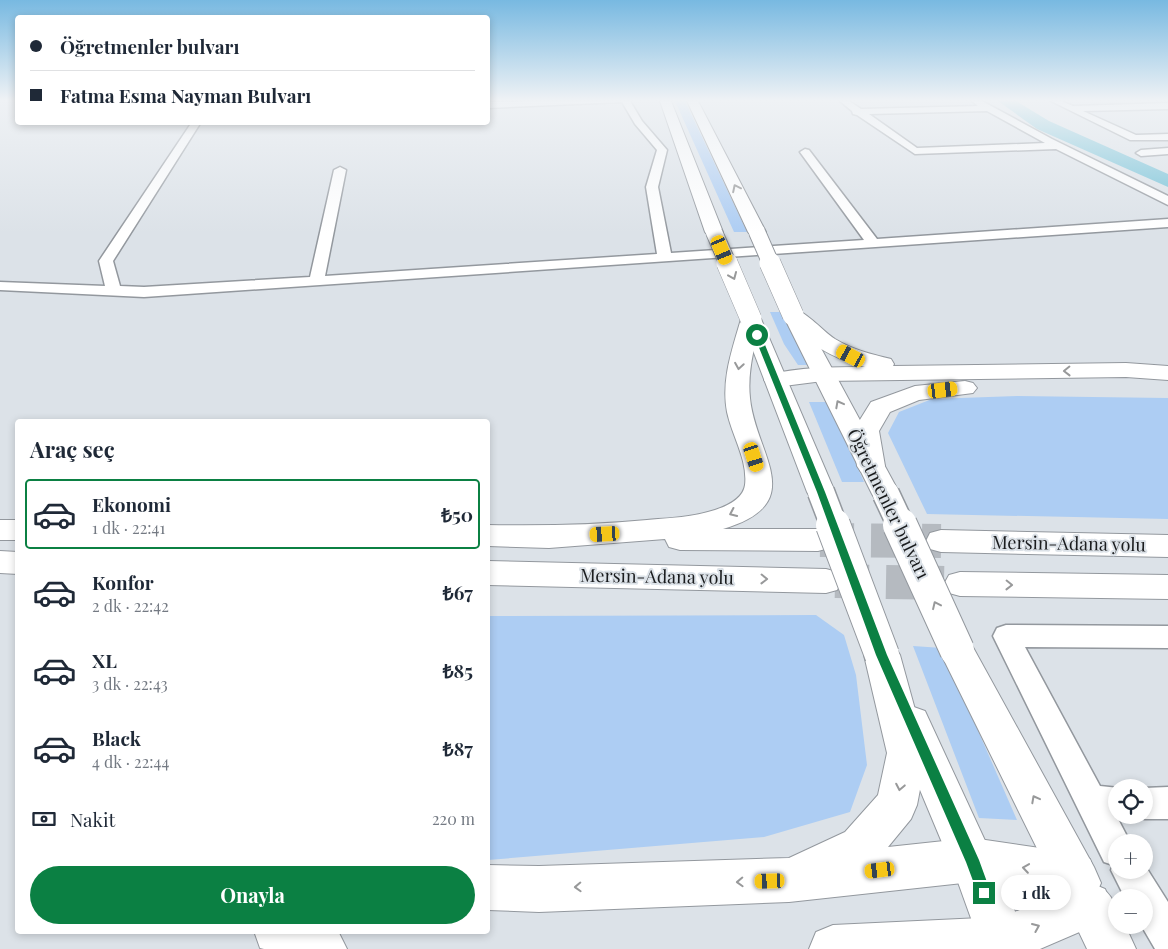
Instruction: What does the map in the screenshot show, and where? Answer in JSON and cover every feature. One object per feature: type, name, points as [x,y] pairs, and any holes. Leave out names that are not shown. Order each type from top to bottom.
[{"type":"main road","points":[[681,145],[714,232],[821,492],[882,655],[972,860],[1004,945]]},
{"type":"main road","name":"Öğretmenler bulvarı","points":[[714,145],[757,232],[793,315],[886,494],[957,650],[1112,949]]},
{"type":"main road","points":[[793,315],[809,330],[851,356],[896,367],[967,372]]},
{"type":"main road","points":[[531,537],[622,532],[684,526],[727,516],[748,504],[758,492],[759,479],[740,411],[737,382],[741,354],[751,319]]},
{"type":"main road","points":[[776,380],[823,374],[1126,370],[1168,373]]},
{"type":"main road","points":[[871,466],[866,431],[880,407],[915,393],[966,388],[1134,385],[1168,387]]},
{"type":"main road","points":[[0,530],[15,530]]},
{"type":"main road","points":[[490,536],[818,540]]},
{"type":"main road","name":"Mersin-Adana yolu","points":[[1168,541],[941,541],[1168,546]]},
{"type":"main road","name":"Mersin-Adana yolu","points":[[490,573],[826,581]]},
{"type":"main road","points":[[490,581],[670,577]]},
{"type":"main road","points":[[960,584],[1168,586]]},
{"type":"main road","points":[[789,880],[860,847],[896,805],[907,753],[882,655]]},
{"type":"main road","points":[[490,888],[549,888],[789,880],[972,860],[1082,890]]},
{"type":"main road","points":[[833,949],[1004,945],[1082,890]]},
{"type":"main road","points":[[285,934],[324,949]]},
{"type":"street","points":[[113,290],[106,261],[182,145]]},
{"type":"street","points":[[658,145],[662,150],[683,150]]},
{"type":"street","points":[[907,145],[915,151],[1058,146],[1168,201]]},
{"type":"street","points":[[662,150],[652,187],[665,258]]},
{"type":"street","points":[[1141,153],[1168,151]]},
{"type":"street","points":[[805,152],[873,243]]},
{"type":"street","points":[[317,281],[340,170]]},
{"type":"street","points":[[0,286],[144,292],[1168,223]]},
{"type":"street","points":[[1112,834],[1103,802],[1006,636],[1168,637]]},
{"type":"street","points":[[1153,803],[1168,803]]},
{"type":"street","points":[[1133,879],[1168,936]]},
{"type":"shaded area","points":[[695,145],[706,145],[747,232],[734,232]]},
{"type":"shaded area","points":[[770,312],[785,312],[811,365],[798,365],[784,344]]},
{"type":"shaded area","points":[[1017,396],[1168,398],[1168,519],[927,514],[888,433],[899,412],[932,399]]},
{"type":"shaded area","points":[[809,402],[829,402],[864,482],[842,482]]},
{"type":"shaded area","points":[[816,615],[844,635],[856,675],[867,765],[850,812],[764,837],[490,860],[490,616]]},
{"type":"shaded area","points":[[913,646],[942,648],[1017,820],[979,818]]},
{"type":"waterway","points":[[1088,145],[1168,181]]},
{"type":"tunnel","points":[[820,540],[941,541]]},
{"type":"tunnel","points":[[835,581],[944,583]]},
{"type":"route","points":[[757,335],[821,492],[882,655],[972,860],[984,893]]}]
